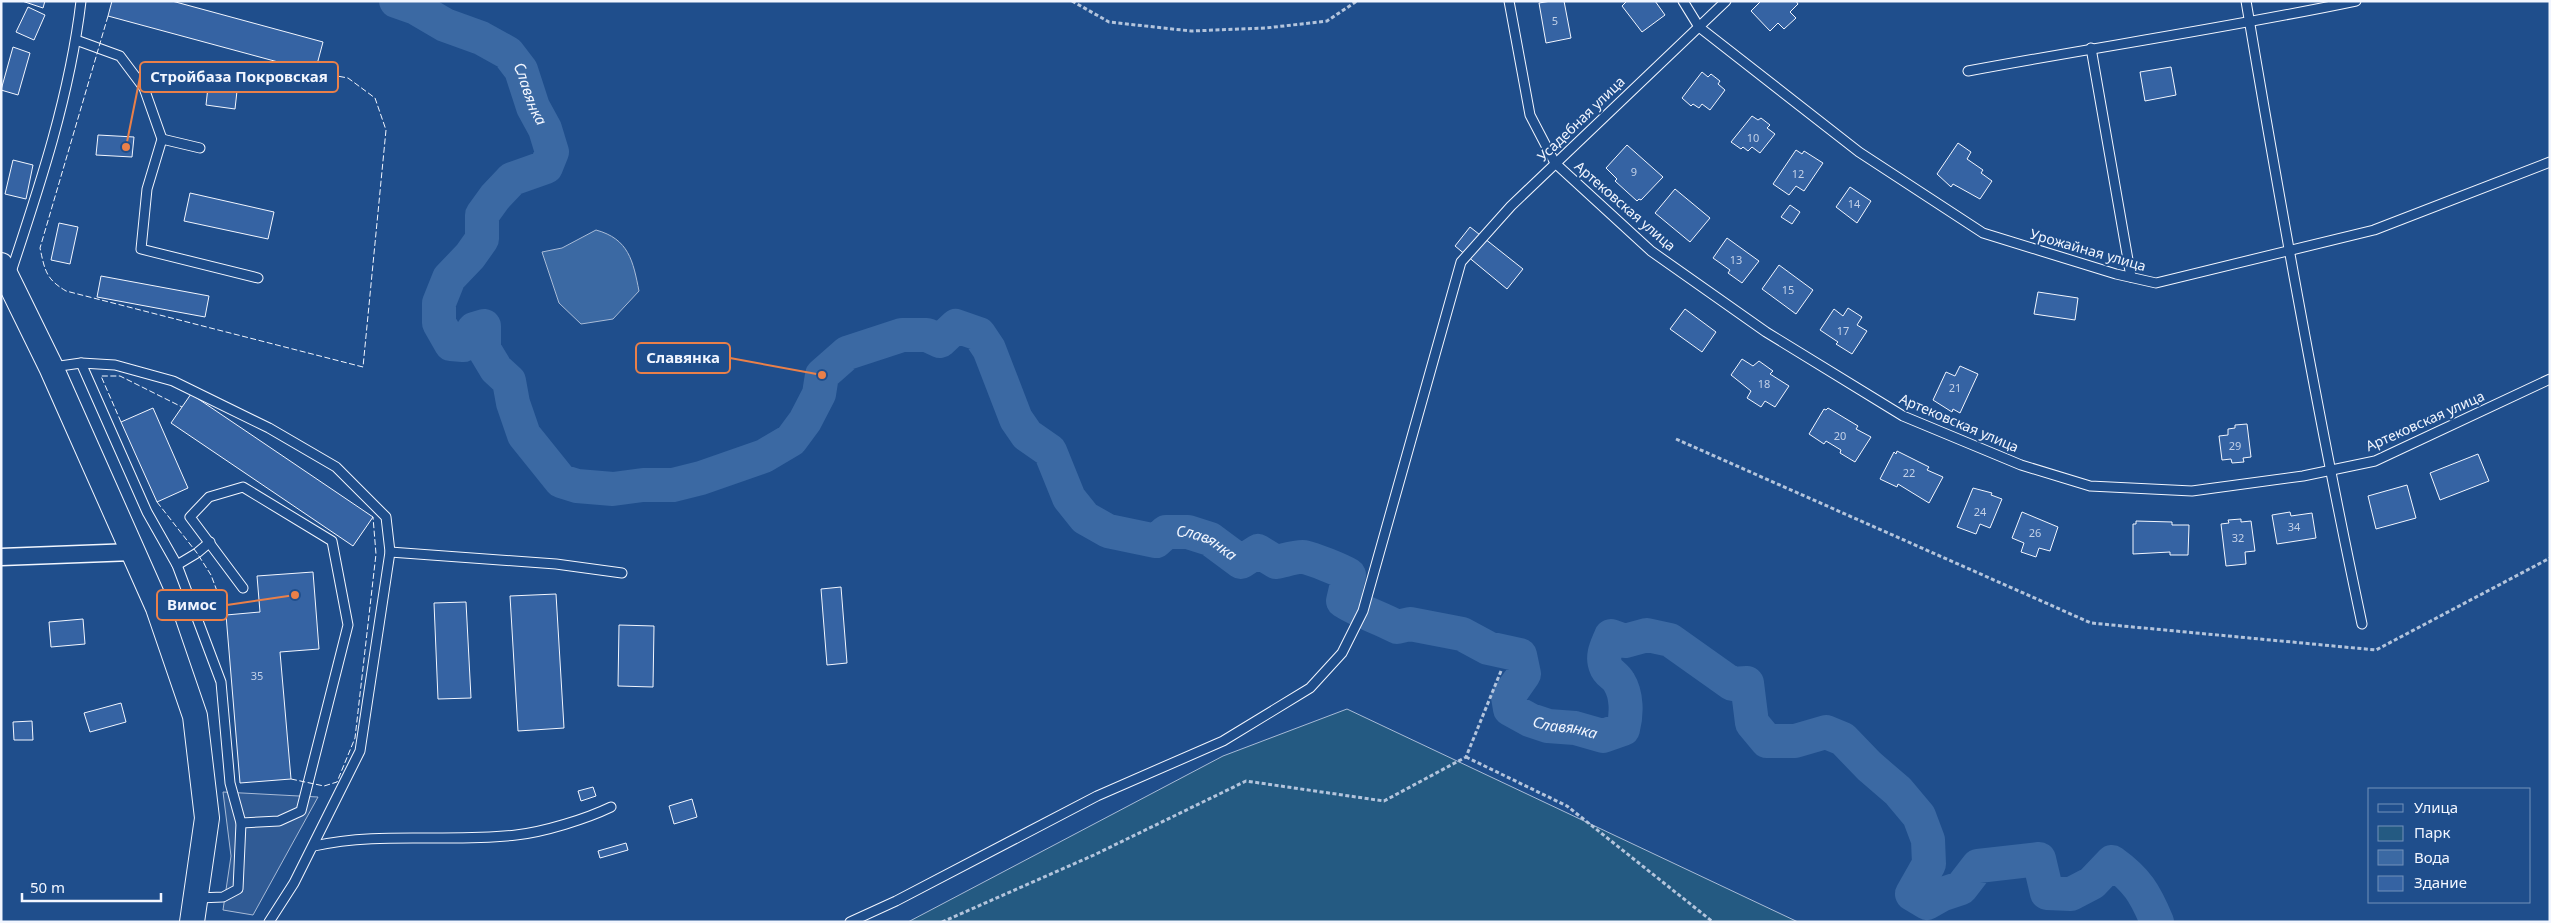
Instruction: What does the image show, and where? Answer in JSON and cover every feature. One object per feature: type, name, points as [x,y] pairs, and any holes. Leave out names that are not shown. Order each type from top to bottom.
[{"type":"main road","points":[[5,272],[51,367],[158,608],[195,716],[207,818],[197,898],[192,922]]},
{"type":"street","points":[[1,558],[133,552]]},
{"type":"lane","points":[[5,272],[47,164],[76,40],[81,1]]},
{"type":"lane","name":"Артековская улица","points":[[1509,1],[1530,115],[1555,163],[1651,251],[1766,332],[1903,416],[2021,465],[2090,486],[2192,491],[2330,471],[2375,461],[2550,379]]},
{"type":"lane","name":"Урожайная улица","points":[[1683,1],[1698,27],[1858,152],[1983,233],[2156,284],[2374,230],[2550,162]]},
{"type":"lane","name":"Усадебная улица","points":[[850,922],[896,901],[1097,796],[1223,741],[1310,688],[1342,653],[1363,611],[1461,262],[1510,206],[1726,1]]},
{"type":"lane","points":[[2246,1],[2288,252],[2330,471],[2362,624]]},
{"type":"lane","points":[[1968,71],[2091,48],[2250,23],[2356,1]]},
{"type":"lane","points":[[76,40],[120,56],[144,88],[162,140],[147,189],[141,249],[258,278]]},
{"type":"lane","points":[[2091,48],[2131,277]]},
{"type":"lane","points":[[162,140],[200,148]]},
{"type":"lane","points":[[51,367],[81,363],[115,366],[173,381],[269,428],[336,467],[386,517],[390,552],[360,752],[314,846],[270,922]]},
{"type":"lane","points":[[81,363],[147,512],[177,565],[220,682],[230,783],[241,823],[238,889],[223,898],[197,898]]},
{"type":"lane","points":[[241,823],[279,821],[301,811],[348,625],[332,541],[243,487],[209,497],[190,517],[243,588]]},
{"type":"lane","points":[[177,565],[197,553],[210,542]]},
{"type":"lane","points":[[390,552],[556,564],[622,574]]},
{"type":"lane","points":[[314,846],[344,839],[517,835],[593,816],[611,807]]},
{"type":"path","points":[[1072,1],[1109,22],[1191,30],[1266,28],[1327,21],[1357,1]]},
{"type":"path","points":[[1676,439],[2090,623],[2376,650],[2550,558]]},
{"type":"path","points":[[942,922],[1094,855],[1246,781],[1384,801],[1466,757],[1502,671]]},
{"type":"path","points":[[1466,757],[1566,806],[1713,922]]},
{"type":"green space","points":[[1347,709],[1798,922],[908,922],[1223,756]]},
{"type":"shaded area","points":[[223,792],[318,797],[253,915],[223,910],[231,856]]},
{"type":"water","points":[[596,230],[616,239],[623,245],[631,261],[639,291],[613,319],[581,324],[559,303],[542,252],[562,248]]},
{"type":"building","points":[[22,1],[45,1],[43,8]]},
{"type":"building","points":[[112,1],[172,1],[323,42],[315,72],[108,16]]},
{"type":"building","points":[[1564,1],[1571,38],[1546,43],[1539,3]]},
{"type":"building","points":[[1627,1],[1655,1],[1665,15],[1642,32],[1622,6]]},
{"type":"building","points":[[1761,1],[1796,1],[1798,4],[1790,12],[1796,18],[1784,29],[1778,23],[1770,31],[1751,11]]},
{"type":"building","points":[[28,7],[45,15],[34,40],[16,32]]},
{"type":"building","points":[[13,47],[30,53],[18,95],[1,90]]},
{"type":"building","points":[[2171,67],[2176,95],[2145,101],[2140,72]]},
{"type":"building","points":[[1702,72],[1708,77],[1711,74],[1720,81],[1718,84],[1725,90],[1710,110],[1702,104],[1699,108],[1693,104],[1691,106],[1682,98]]},
{"type":"building","points":[[208,87],[237,91],[235,109],[206,105]]},
{"type":"building","points":[[1752,116],[1758,120],[1761,118],[1770,125],[1767,128],[1775,134],[1760,153],[1752,147],[1748,151],[1743,147],[1741,149],[1731,142]]},
{"type":"building","points":[[98,135],[134,137],[132,157],[96,155]]},
{"type":"building","points":[[1958,143],[1971,152],[1967,159],[1983,170],[1981,173],[1992,181],[1980,199],[1953,184],[1951,187],[1937,174]]},
{"type":"building","points":[[1627,145],[1663,177],[1641,200],[1637,201],[1615,181],[1617,179],[1606,168]]},
{"type":"building","points":[[1796,150],[1802,154],[1804,151],[1823,163],[1804,191],[1796,186],[1789,195],[1773,184]]},
{"type":"building","points":[[13,160],[33,165],[26,199],[5,194]]},
{"type":"building","points":[[1850,187],[1871,201],[1857,223],[1836,207]]},
{"type":"building","points":[[1675,189],[1710,218],[1690,242],[1655,213]]},
{"type":"building","points":[[190,193],[274,212],[268,239],[184,221]]},
{"type":"building","points":[[1790,205],[1800,212],[1792,224],[1781,217]]},
{"type":"building","points":[[59,223],[78,227],[70,264],[51,260]]},
{"type":"building","points":[[1470,227],[1523,269],[1507,289],[1455,246]]},
{"type":"building","points":[[1727,238],[1759,261],[1742,283],[1728,273],[1730,270],[1713,258]]},
{"type":"building","points":[[1779,265],[1813,290],[1796,314],[1762,289]]},
{"type":"building","points":[[101,276],[209,296],[205,317],[97,297]]},
{"type":"building","points":[[2038,292],[2078,298],[2075,320],[2034,314]]},
{"type":"building","points":[[1848,308],[1862,317],[1857,325],[1867,331],[1852,354],[1836,344],[1838,342],[1820,330],[1834,309],[1843,316]]},
{"type":"building","points":[[1685,309],[1716,332],[1702,352],[1670,329]]},
{"type":"building","points":[[1742,359],[1753,366],[1759,361],[1773,371],[1770,374],[1789,386],[1775,407],[1765,401],[1761,407],[1747,398],[1751,391],[1731,375]]},
{"type":"building","points":[[1960,366],[1978,374],[1960,413],[1953,409],[1952,412],[1933,400],[1946,372],[1955,376]]},
{"type":"building","points":[[191,394],[373,517],[353,546],[171,423]]},
{"type":"building","points":[[153,408],[188,488],[157,502],[121,422]]},
{"type":"building","points":[[1828,408],[1858,426],[1856,429],[1871,437],[1855,462],[1840,453],[1841,450],[1826,441],[1824,444],[1809,434],[1824,409]]},
{"type":"building","points":[[2247,424],[2251,457],[2243,458],[2244,462],[2232,463],[2231,459],[2222,460],[2219,436],[2228,435],[2228,429],[2235,428],[2235,425]]},
{"type":"building","points":[[1897,451],[1929,467],[1927,470],[1943,477],[1929,503],[1898,484],[1897,487],[1880,479],[1894,452],[1896,454]]},
{"type":"building","points":[[2478,454],[2489,481],[2440,500],[2430,473]]},
{"type":"building","points":[[2407,485],[2416,518],[2376,529],[2368,496]]},
{"type":"building","points":[[1973,488],[1992,493],[1991,495],[2002,499],[1990,528],[1980,524],[1976,534],[1957,527]]},
{"type":"building","points":[[2022,512],[2058,527],[2050,551],[2039,548],[2036,557],[2021,552],[2024,543],[2012,538]]},
{"type":"building","points":[[2290,512],[2291,516],[2312,513],[2316,538],[2277,544],[2272,515]]},
{"type":"building","points":[[2241,519],[2241,522],[2251,521],[2255,551],[2245,552],[2246,564],[2226,566],[2221,524],[2229,523],[2228,520]]},
{"type":"building","points":[[2136,521],[2172,522],[2172,525],[2189,525],[2188,555],[2170,555],[2170,552],[2133,554],[2133,524],[2136,524]]},
{"type":"building","points":[[313,572],[319,649],[280,652],[291,779],[240,783],[226,615],[260,612],[257,576]]},
{"type":"building","points":[[841,587],[847,663],[827,665],[821,589]]},
{"type":"building","points":[[556,594],[564,728],[518,731],[510,596]]},
{"type":"building","points":[[466,602],[471,698],[438,699],[434,603]]},
{"type":"building","points":[[83,619],[85,644],[51,647],[49,622]]},
{"type":"building","points":[[619,625],[654,626],[653,687],[618,686]]},
{"type":"building","points":[[121,703],[126,722],[90,732],[84,713]]},
{"type":"building","points":[[32,721],[33,740],[14,740],[13,722]]},
{"type":"building","points":[[593,787],[596,796],[581,801],[578,791]]},
{"type":"building","points":[[692,799],[697,817],[674,824],[669,806]]},
{"type":"building","points":[[626,843],[628,850],[600,858],[598,851]]},
{"type":"waterway","name":"Славянка","points":[[396,1],[416,8],[445,25],[481,38],[508,53],[521,70],[533,107],[545,129],[552,152],[546,167],[512,179],[495,197],[482,215],[482,239],[470,256],[449,278],[439,303],[439,323],[451,344],[463,345],[474,329],[484,326],[484,349],[496,369],[509,381],[513,403],[524,435],[561,481],[577,486],[613,489],[643,485],[673,485],[701,478],[764,456],[791,440],[805,421],[819,394],[822,375],[847,353],[902,335],[927,335],[940,341],[956,326],[979,334],[989,349],[1016,419],[1027,435],[1050,451],[1069,498],[1085,518],[1108,531],[1156,541],[1166,532],[1188,532],[1210,539],[1241,562],[1258,551],[1276,562],[1304,557],[1340,570],[1349,575],[1343,601],[1356,608],[1397,627],[1410,624],[1462,634],[1488,648],[1520,655],[1524,674],[1508,697],[1510,709],[1530,720],[1548,726],[1575,728],[1603,736],[1623,729],[1626,711],[1624,693],[1618,680],[1608,671],[1604,659],[1611,636],[1625,641],[1647,635],[1670,640],[1732,684],[1747,683],[1752,723],[1767,741],[1795,741],[1826,732],[1843,739],[1869,766],[1898,791],[1919,816],[1928,840],[1929,864],[1912,894],[1927,903],[1943,894],[1961,888],[1978,866],[2039,859],[2047,893],[2071,894],[2092,883],[2112,862],[2134,881],[2157,922]]},
{"type":"fence","points":[[108,16],[40,248],[47,274],[59,287],[66,291],[363,367],[386,130],[375,98],[348,78],[315,72]]},
{"type":"fence","points":[[121,422],[101,376],[120,376],[182,407]]},
{"type":"fence","points":[[157,502],[197,553],[211,575],[226,615]]},
{"type":"fence","points":[[291,779],[324,786],[337,782],[355,738],[376,554],[373,517]]},
{"type":"place","name":"Стройбаза Покровская","points":[[126,147]]},
{"type":"place","name":"Славянка","points":[[822,375]]},
{"type":"place","name":"Вимос","points":[[295,595]]}]
